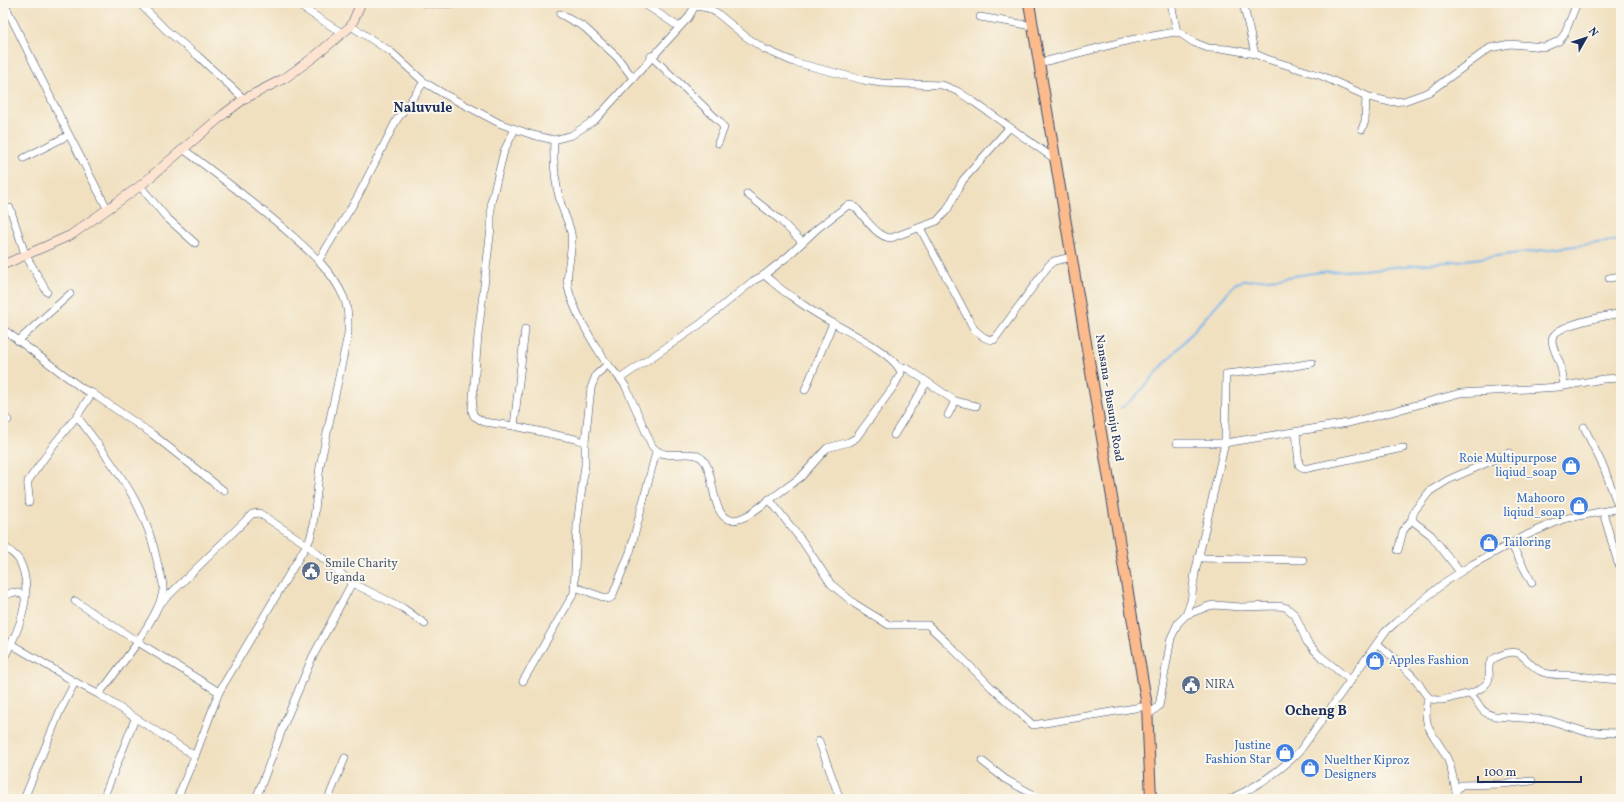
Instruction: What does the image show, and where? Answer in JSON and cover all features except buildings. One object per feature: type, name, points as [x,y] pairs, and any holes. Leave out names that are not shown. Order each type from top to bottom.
[{"type":"main road","name":"Nansana - Busunju Road","points":[[1029,3],[1042,91],[1056,160],[1147,711],[1151,799]]},
{"type":"street","points":[[4,3],[107,208]]},
{"type":"street","points":[[139,3],[167,31],[198,56],[244,100]]},
{"type":"street","points":[[295,3],[342,33]]},
{"type":"street","points":[[3,265],[70,235],[140,186],[202,132],[244,100],[285,78],[314,57],[351,26],[360,3]]},
{"type":"street","points":[[424,3],[460,3]]},
{"type":"street","points":[[643,3],[678,27]]},
{"type":"street","points":[[1171,3],[1177,32]]},
{"type":"street","points":[[1243,3],[1255,54]]},
{"type":"street","points":[[1039,63],[1130,40],[1177,32],[1193,42],[1208,48],[1227,48],[1255,54],[1322,76],[1366,96],[1390,102],[1404,101],[1429,92],[1490,48],[1510,44],[1545,47],[1553,45],[1564,35],[1577,3]]},
{"type":"street","points":[[351,26],[402,62],[424,82],[444,94],[482,115],[515,129],[546,140],[554,140],[572,135],[582,130],[596,119],[651,56],[688,18],[696,5],[708,8],[717,13],[745,36],[764,49],[794,62],[863,80],[881,83],[942,86],[957,91],[1056,160]]},
{"type":"street","points":[[560,14],[584,27],[617,57],[633,78]]},
{"type":"street","points":[[980,17],[1033,26]]},
{"type":"street","points":[[651,56],[720,122],[724,128],[718,143]]},
{"type":"street","points":[[319,260],[357,198],[396,121],[424,82]]},
{"type":"street","points":[[1362,129],[1365,121],[1366,96]]},
{"type":"street","points":[[621,378],[699,325],[753,280],[764,275],[787,257],[802,242],[847,206],[852,205],[884,237],[891,238],[937,221],[947,210],[963,180],[1009,128]]},
{"type":"street","points":[[515,129],[504,151],[491,203],[491,228],[478,335],[472,406],[474,416],[484,422],[514,426],[585,442]]},
{"type":"street","points":[[24,158],[69,135]]},
{"type":"street","points":[[554,140],[554,156],[558,189],[571,231],[572,242],[568,279],[570,294],[574,306],[608,364],[621,378],[634,402],[652,446],[656,452],[671,455],[695,455],[704,460],[709,472],[717,507],[727,518],[733,519],[744,518],[801,477],[826,448],[849,442],[856,438],[899,378],[901,372],[899,367],[887,355],[791,296],[764,275]]},
{"type":"street","points":[[177,799],[219,692],[310,539],[313,527],[320,466],[348,334],[348,312],[345,300],[330,273],[319,260],[253,201],[183,149]]},
{"type":"street","points":[[140,186],[166,217],[195,243]]},
{"type":"street","points":[[747,194],[780,220],[802,242]]},
{"type":"street","points":[[10,208],[25,254],[47,292]]},
{"type":"street","points":[[920,228],[974,329],[985,339],[989,340],[994,340],[1048,265],[1054,261],[1072,257]]},
{"type":"street","points":[[1608,278],[1621,276]]},
{"type":"street","points":[[18,341],[70,294]]},
{"type":"street","points":[[1564,385],[1552,341],[1553,336],[1559,331],[1574,324],[1621,313]]},
{"type":"street","points":[[804,390],[833,323]]},
{"type":"street","points":[[3,329],[83,389],[92,393],[152,434],[224,491]]},
{"type":"street","points":[[514,426],[524,329]]},
{"type":"street","points":[[1186,615],[1191,600],[1198,558],[1225,443],[1226,374],[1312,363]]},
{"type":"street","points":[[523,681],[573,596],[575,587],[577,525],[585,465],[585,442],[592,388],[596,375],[608,364]]},
{"type":"street","points":[[899,367],[910,370],[955,401],[976,406]]},
{"type":"street","points":[[1178,443],[1225,443],[1348,423],[1460,393],[1552,387],[1621,378]]},
{"type":"street","points":[[894,435],[927,382]]},
{"type":"street","points":[[29,502],[30,495],[27,486],[28,481],[55,443],[77,416],[92,393]]},
{"type":"street","points":[[948,415],[955,401]]},
{"type":"street","points":[[77,416],[118,471],[146,521],[155,550],[163,589],[158,605],[138,642],[98,694]]},
{"type":"street","points":[[1230,799],[1254,788],[1288,764],[1299,752],[1377,643],[1395,622],[1445,582],[1511,544],[1563,518],[1620,508],[1604,468],[1584,427]]},
{"type":"street","points":[[1296,432],[1299,464],[1304,469],[1403,448]]},
{"type":"street","points":[[575,587],[608,599],[612,597],[630,552],[646,498],[656,452]]},
{"type":"street","points":[[1398,550],[1404,531],[1412,519],[1415,510],[1430,491],[1448,480],[1509,453]]},
{"type":"street","points":[[769,500],[808,549],[831,584],[855,604],[889,624],[928,625],[992,688],[1033,725],[1147,711],[1159,706],[1171,638],[1178,622],[1186,615],[1209,606],[1280,606],[1287,608],[1295,615],[1307,642],[1319,655],[1351,681]]},
{"type":"street","points":[[1603,512],[1618,563]]},
{"type":"street","points":[[158,605],[252,514],[259,513],[306,544],[352,583],[403,608],[425,624]]},
{"type":"street","points":[[1412,519],[1431,535],[1460,572]]},
{"type":"street","points":[[1511,544],[1532,583]]},
{"type":"street","points":[[3,545],[18,560],[23,574],[26,595],[20,624],[3,660]]},
{"type":"street","points":[[1198,558],[1303,560]]},
{"type":"street","points":[[256,799],[285,722],[312,658],[352,583]]},
{"type":"street","points":[[3,597],[13,592],[26,595]]},
{"type":"street","points":[[75,601],[219,692]]},
{"type":"street","points":[[1377,643],[1416,680],[1428,698],[1425,711],[1426,722],[1450,766],[1456,795]]},
{"type":"street","points":[[11,644],[98,694],[195,756]]},
{"type":"street","points":[[1428,698],[1440,700],[1470,694],[1486,684],[1489,679],[1488,666],[1491,660],[1514,652],[1519,653],[1532,666],[1546,673],[1621,680]]},
{"type":"street","points":[[24,799],[60,711],[75,682]]},
{"type":"street","points":[[1470,694],[1483,712],[1494,716],[1549,720],[1586,732],[1621,733]]},
{"type":"street","points":[[103,799],[135,719]]},
{"type":"street","points":[[819,741],[840,799]]},
{"type":"street","points":[[328,799],[345,758]]},
{"type":"street","points":[[982,761],[1005,778],[1041,799]]},
{"type":"street","points":[[1456,795],[1460,786],[1464,785],[1502,784],[1532,781]]},
{"type":"waterway","points":[[1121,408],[1134,398],[1236,283],[1321,272],[1363,270],[1458,261],[1621,240]]},
{"type":"place","name":"Roie Multipurpose liqiud_soap","points":[[1571,466]]},
{"type":"place","name":"Mahooro liqiud_soap","points":[[1579,506]]},
{"type":"place","name":"Tailoring","points":[[1489,543]]},
{"type":"place","name":"Smile Charity Uganda","points":[[311,571]]},
{"type":"place","name":"Apples Fashion","points":[[1375,661]]},
{"type":"place","name":"NIRA","points":[[1191,685]]},
{"type":"place","name":"Justine Fashion Star","points":[[1285,753]]},
{"type":"place","name":"Nuelther Kiproz Designers","points":[[1310,768]]},
{"type":"district","name":"Naluvule","points":[[423,108]]},
{"type":"district","name":"Ocheng B","points":[[1316,711]]}]
